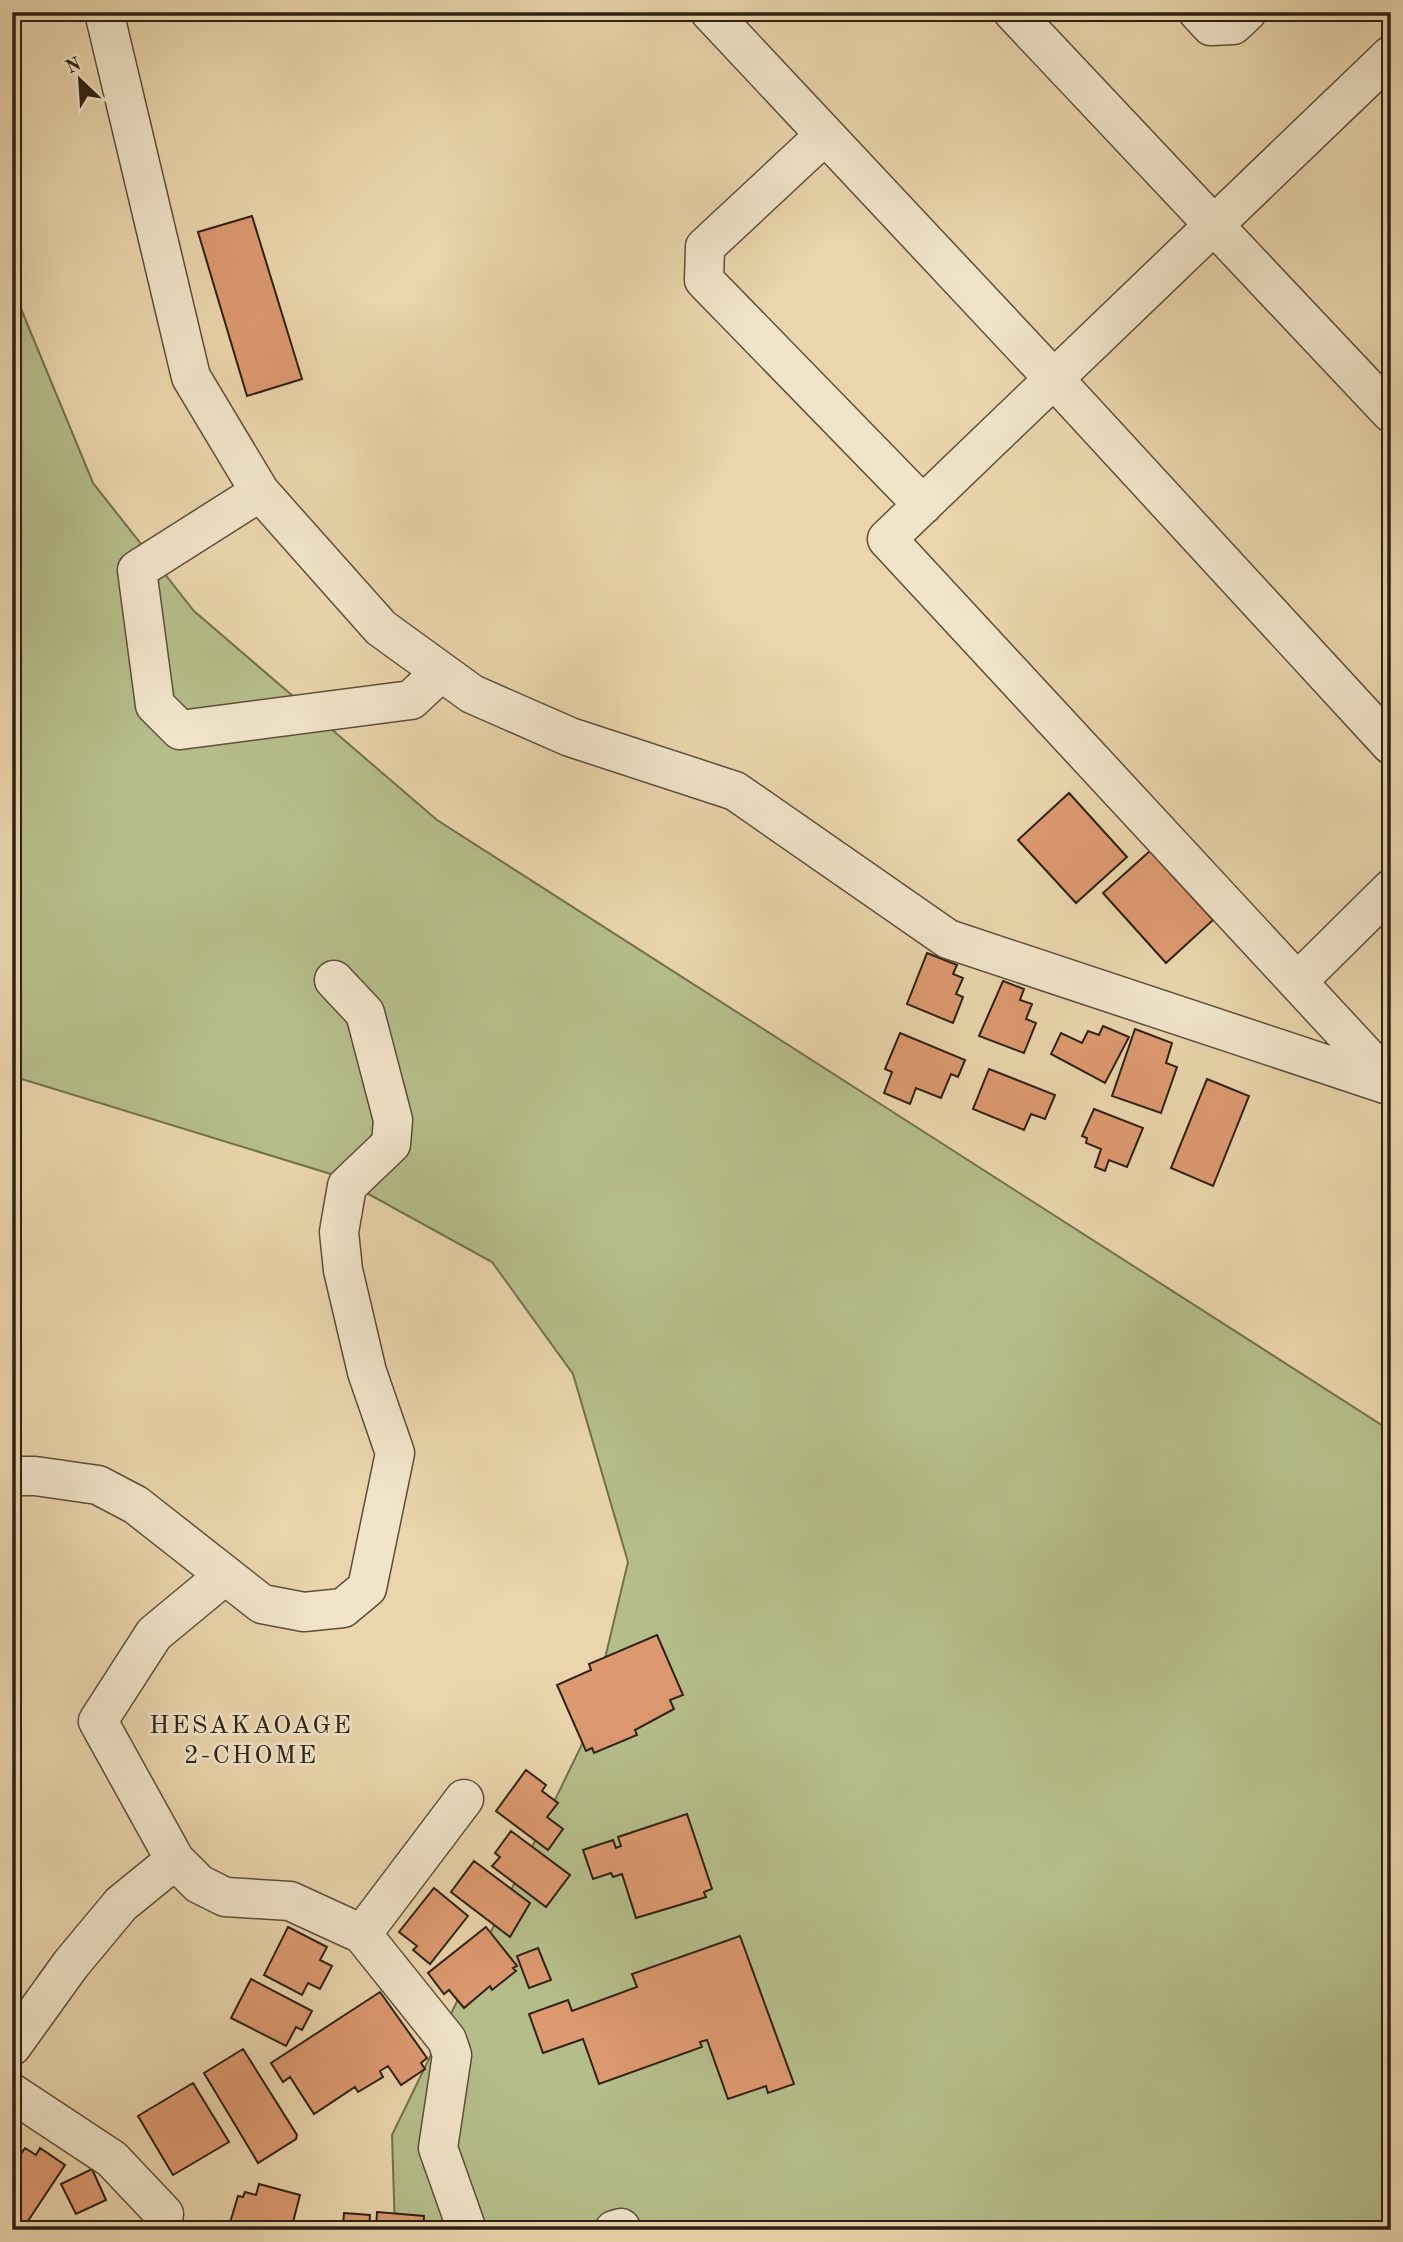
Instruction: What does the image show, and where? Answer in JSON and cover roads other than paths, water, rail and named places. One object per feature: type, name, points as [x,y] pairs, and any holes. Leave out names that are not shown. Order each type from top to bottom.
[{"type":"street","points":[[104,12],[191,377],[260,492],[382,628],[472,694],[570,737],[735,791],[948,939],[1391,1084]]},
{"type":"street","points":[[709,12],[1054,379],[1391,745]]},
{"type":"street","points":[[1013,12],[1391,413]]},
{"type":"street","points":[[1198,12],[1211,26],[1233,25],[1247,12]]},
{"type":"street","points":[[1385,72],[1214,224],[887,539],[1299,980],[1391,1084]]},
{"type":"street","points":[[825,135],[705,247],[704,280],[923,505]]},
{"type":"street","points":[[260,492],[136,570],[155,705],[180,730],[411,700],[441,672]]},
{"type":"street","points":[[1299,980],[1391,889]]},
{"type":"street","points":[[12,1476],[98,1485],[136,1505],[262,1604],[304,1612],[344,1608],[367,1588],[395,1453],[366,1372],[343,1270],[339,1232],[347,1186],[391,1144],[393,1120],[365,1013],[334,980]]},
{"type":"street","points":[[224,1576],[154,1634],[97,1721],[175,1860],[199,1884],[225,1897],[290,1901],[362,1934],[447,2039],[452,2055],[438,2148],[467,2230]]},
{"type":"street","points":[[362,1934],[464,1799]]},
{"type":"street","points":[[12,2046],[71,1964],[121,1904],[175,1860]]},
{"type":"street","points":[[12,2093],[112,2159],[164,2214]]},
{"type":"district","name":"HESAKAOAGE 2-CHOME","points":[[251,1741]]}]
